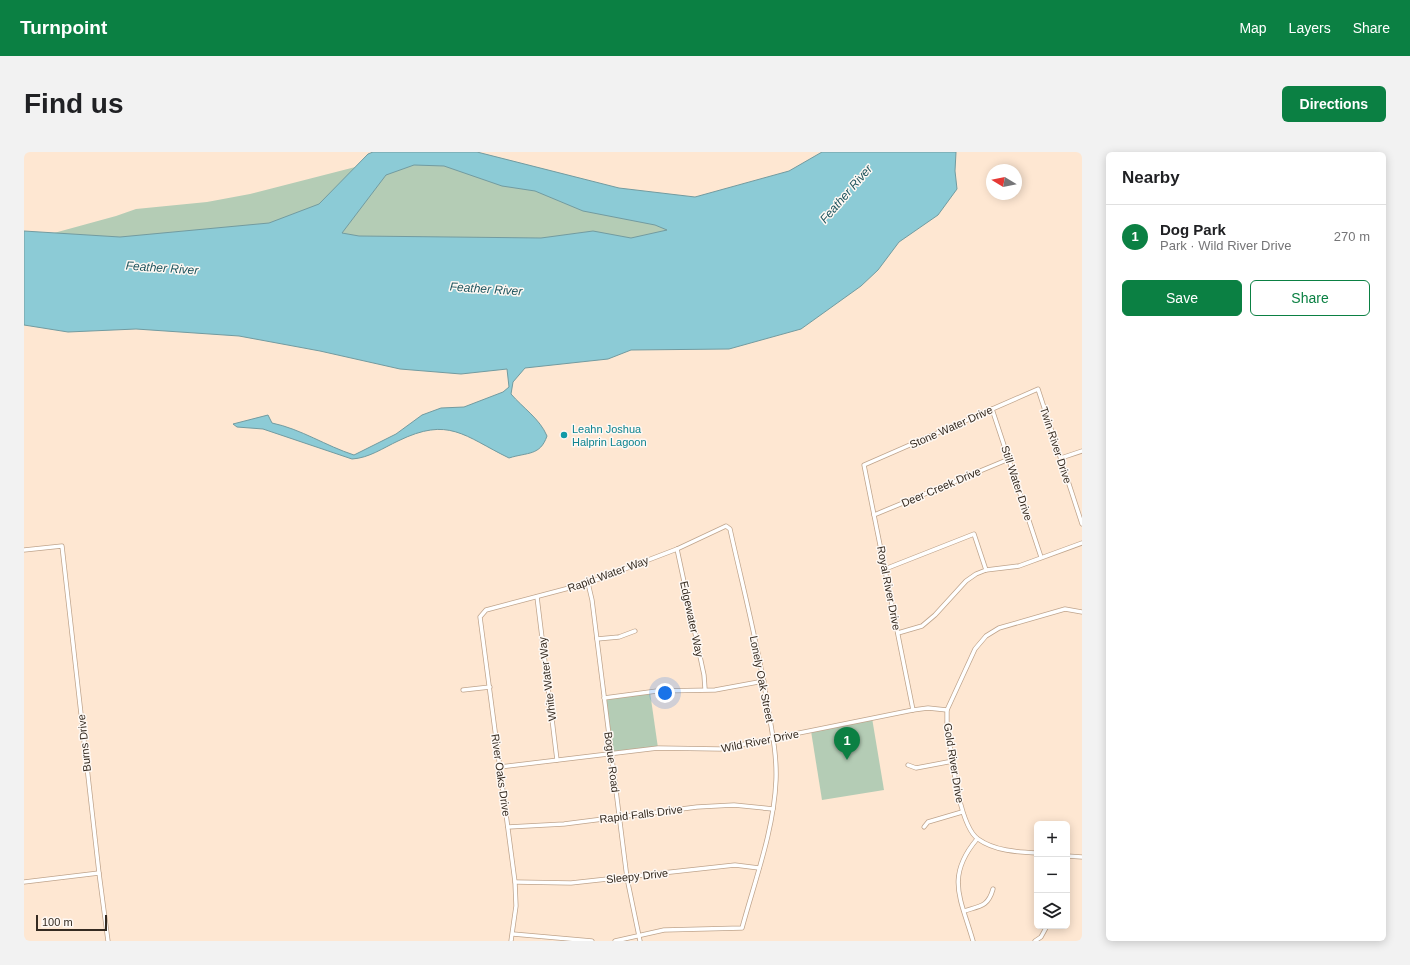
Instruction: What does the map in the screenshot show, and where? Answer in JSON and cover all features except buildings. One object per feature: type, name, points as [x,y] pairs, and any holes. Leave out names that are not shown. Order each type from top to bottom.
[{"type":"street","name":"Stone Water Drive","points":[[864,465],[1038,389]]},
{"type":"street","name":"Twin River Drive","points":[[1038,389],[1082,524]]},
{"type":"street","name":"Still Water Drive","points":[[992,409],[1041,557]]},
{"type":"street","points":[[1061,458],[1082,451]]},
{"type":"street","name":"Deer Creek Drive","points":[[874,515],[1009,458]]},
{"type":"street","name":"Royal River Drive","points":[[864,465],[913,710]]},
{"type":"street","name":"Rapid Water Way","points":[[486,610],[588,583],[677,549],[726,526]]},
{"type":"street","name":"Lonely Oak Street","points":[[638,935],[664,930],[742,928],[759,868],[773,809],[776,779],[773,738],[764,680],[730,529],[726,526]]},
{"type":"street","points":[[885,569],[974,534],[986,570]]},
{"type":"street","points":[[898,633],[922,626],[935,615],[966,581],[986,570],[1019,566],[1082,543]]},
{"type":"street","name":"Burns Drive","points":[[24,550],[62,546],[108,941]]},
{"type":"street","name":"Edgewater Way","points":[[677,549],[704,675],[705,689]]},
{"type":"street","name":"Bogue Road","points":[[588,583],[597,639],[627,878],[640,941]]},
{"type":"street","name":"White Water Way","points":[[537,597],[557,760]]},
{"type":"street","name":"Gold River Drive","points":[[977,839],[962,812],[947,725],[947,710],[975,649],[986,636],[999,628],[1065,609],[1082,612]]},
{"type":"street","name":"River Oaks Drive","points":[[486,610],[480,617],[516,882],[516,906],[513,934],[510,941]]},
{"type":"street","points":[[597,639],[619,636],[635,631]]},
{"type":"street","points":[[604,698],[658,691],[715,690],[764,680]]},
{"type":"street","points":[[464,690],[490,686]]},
{"type":"street","name":"Wild River Drive","points":[[500,767],[658,748],[720,749],[913,710],[928,708],[947,710]]},
{"type":"street","points":[[908,765],[916,768],[953,761]]},
{"type":"street","name":"Rapid Falls Drive","points":[[508,827],[564,824],[697,807],[734,805],[773,809]]},
{"type":"street","points":[[924,827],[928,822],[962,812]]},
{"type":"street","points":[[973,941],[957,883],[960,868],[967,851],[977,839],[1005,851],[1034,853]]},
{"type":"street","points":[[1070,856],[1082,857]]},
{"type":"street","name":"Sleepy Drive","points":[[516,882],[571,883],[736,865],[759,868]]},
{"type":"street","points":[[24,882],[99,872]]},
{"type":"street","points":[[964,911],[982,906],[990,900],[993,889]]},
{"type":"street","points":[[1035,941],[1041,937],[1045,929]]},
{"type":"street","points":[[513,934],[592,941]]},
{"type":"street","points":[[615,941],[638,935]]},
{"type":"green space","points":[[406,154],[687,224],[615,251],[202,243],[43,236],[136,209],[207,202],[250,194]]},
{"type":"green space","points":[[650,692],[658,748],[611,753],[604,698]]},
{"type":"green space","points":[[872,718],[884,790],[822,800],[811,731]]},
{"type":"water","name":"Feather River","points":[[373,152],[477,152],[619,188],[695,197],[789,171],[822,152],[956,152],[955,171],[957,189],[938,215],[899,242],[878,270],[861,286],[801,329],[729,349],[631,350],[608,359],[525,368],[513,382],[511,394],[536,419],[547,436],[541,447],[537,450],[528,454],[509,458],[468,436],[444,430],[431,430],[398,441],[370,455],[352,459],[263,429],[237,427],[233,424],[268,415],[272,423],[293,429],[354,455],[396,434],[422,415],[441,408],[464,407],[503,392],[509,387],[507,369],[461,374],[400,369],[320,351],[239,336],[136,329],[68,332],[24,325],[24,231],[120,237],[269,223],[319,204],[368,154]],"holes":[[[414,165],[444,166],[502,186],[535,191],[583,211],[655,225],[667,230],[631,238],[593,231],[541,238],[359,236],[342,233],[386,175]]]},
{"type":"place","name":"Leahn Joshua Halprin Lagoon","points":[[564,435]]},
{"type":"place","name":"Dog Park","points":[[847,760]]}]
